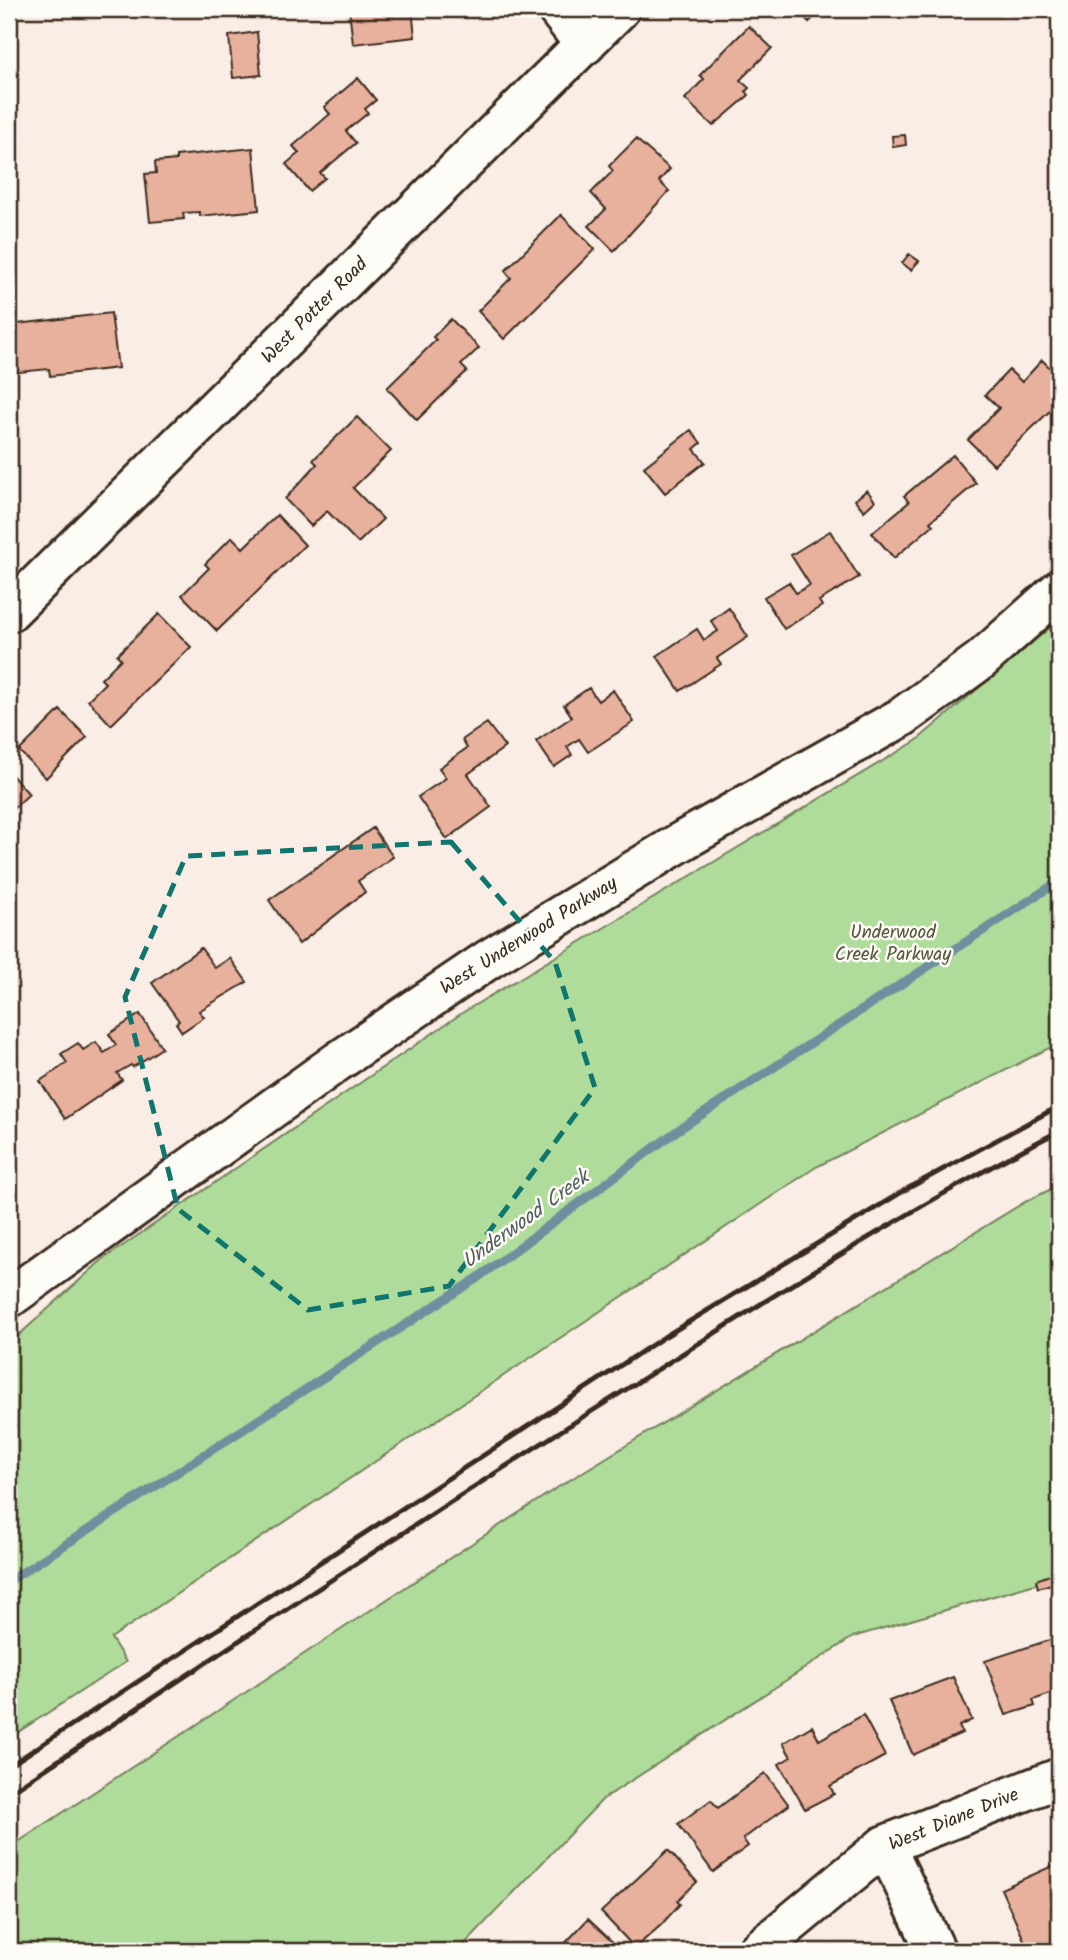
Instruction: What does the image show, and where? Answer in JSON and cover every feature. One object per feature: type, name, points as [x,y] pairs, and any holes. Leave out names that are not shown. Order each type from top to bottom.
[{"type":"street","points":[[558,9],[585,45]]},
{"type":"street","name":"West Potter Road","points":[[9,612],[620,9]]},
{"type":"street","name":"West Underwood Parkway","points":[[9,1298],[337,1062],[489,959],[684,840],[902,717],[981,660],[1059,590]]},
{"type":"street","name":"West Diane Drive","points":[[757,1951],[885,1845],[1059,1778]]},
{"type":"street","points":[[885,1845],[936,1951]]},
{"type":"highlighted area","points":[[451,842],[555,962],[595,1088],[449,1286],[308,1310],[178,1209],[125,997],[186,856]]},
{"type":"green space","name":"Underwood Creek Parkway","points":[[1059,620],[1059,1043],[816,1167],[111,1638],[126,1662],[9,1738],[9,1344],[102,1260],[465,1011],[916,741]]},
{"type":"green space","points":[[1059,1185],[1059,1577],[853,1637],[603,1799],[458,1951],[9,1951],[9,1848],[555,1489],[1025,1202]]},
{"type":"building","points":[[349,9],[412,9],[415,37],[353,44]]},
{"type":"building","points":[[796,9],[823,9],[809,22]]},
{"type":"building","points":[[749,26],[772,48],[740,80],[749,88],[746,91],[749,95],[713,126],[685,99],[704,79],[700,75]]},
{"type":"building","points":[[257,32],[261,75],[233,78],[229,36]]},
{"type":"building","points":[[358,78],[376,100],[365,109],[368,113],[346,131],[356,143],[320,173],[325,178],[309,191],[286,164],[299,153],[293,146],[330,114],[324,107]]},
{"type":"building","points":[[905,135],[906,145],[893,147],[892,136]]},
{"type":"building","points":[[636,139],[670,169],[659,181],[669,191],[614,251],[589,226],[606,209],[591,193],[613,171],[609,166]]},
{"type":"building","points":[[253,148],[259,210],[200,216],[200,212],[183,213],[184,219],[150,222],[145,174],[156,173],[155,162],[176,160],[176,156]]},
{"type":"building","points":[[561,215],[595,249],[504,339],[478,311],[511,278],[505,271]]},
{"type":"building","points":[[909,254],[919,261],[911,270],[902,263]]},
{"type":"building","points":[[111,313],[118,368],[50,376],[49,369],[9,373],[9,325]]},
{"type":"building","points":[[451,319],[479,348],[461,365],[467,371],[417,420],[387,388],[436,340],[433,337]]},
{"type":"building","points":[[1042,360],[1059,377],[1059,402],[994,465],[968,440],[999,408],[985,395],[1009,370],[1022,382]]},
{"type":"building","points":[[357,417],[391,451],[353,488],[383,519],[358,543],[327,511],[311,526],[285,499],[317,464],[313,460]]},
{"type":"building","points":[[691,430],[701,443],[694,449],[705,462],[665,493],[644,467]]},
{"type":"building","points":[[953,455],[976,483],[930,522],[933,525],[894,558],[872,533],[909,502],[904,496]]},
{"type":"building","points":[[867,490],[875,501],[864,511],[855,500]]},
{"type":"building","points":[[277,515],[305,545],[217,631],[182,595],[209,568],[205,564],[232,537],[243,548]]},
{"type":"building","points":[[830,531],[859,577],[819,601],[822,606],[784,629],[764,597],[789,582],[796,593],[810,585],[791,555]]},
{"type":"building","points":[[729,608],[748,637],[717,658],[721,664],[680,691],[657,656],[697,629],[704,640],[718,631],[711,621]]},
{"type":"building","points":[[159,614],[191,647],[111,725],[88,700],[105,683],[101,679],[121,659],[117,655]]},
{"type":"building","points":[[589,688],[598,701],[613,690],[634,722],[588,752],[579,739],[567,747],[572,755],[554,767],[536,741],[572,717],[564,705]]},
{"type":"building","points":[[60,710],[87,737],[46,778],[19,751]]},
{"type":"building","points":[[487,723],[505,747],[468,774],[491,807],[447,839],[418,797],[446,778],[439,768],[467,748],[462,740]]},
{"type":"building","points":[[9,772],[29,794],[12,810],[9,806]]},
{"type":"building","points":[[373,828],[393,857],[358,881],[365,892],[299,944],[269,900]]},
{"type":"building","points":[[201,948],[215,968],[230,958],[247,982],[199,1011],[204,1017],[182,1032],[176,1023],[179,1021],[152,983]]},
{"type":"building","points":[[140,1014],[162,1048],[133,1067],[131,1065],[117,1073],[122,1080],[65,1119],[40,1081],[67,1063],[61,1054],[78,1043],[83,1050],[96,1042],[104,1053],[116,1045],[109,1034]]},
{"type":"building","points":[[1052,1574],[1055,1583],[1038,1588],[1036,1580]]},
{"type":"building","points":[[1059,1637],[1059,1691],[1033,1700],[1035,1706],[1006,1715],[985,1661]]},
{"type":"building","points":[[953,1677],[972,1720],[959,1726],[962,1733],[913,1755],[889,1701]]},
{"type":"building","points":[[863,1715],[885,1756],[830,1786],[834,1794],[805,1809],[779,1764],[791,1757],[783,1743],[812,1726],[819,1740]]},
{"type":"building","points":[[765,1773],[789,1805],[743,1839],[748,1846],[713,1872],[678,1824],[711,1800],[718,1808]]},
{"type":"building","points":[[668,1850],[697,1882],[677,1901],[680,1904],[661,1925],[635,1948],[601,1912]]},
{"type":"building","points":[[1059,1863],[1059,1909],[1055,1911],[1059,1920],[1059,1940],[1029,1951],[1001,1889]]},
{"type":"building","points":[[588,1919],[622,1951],[558,1951]]},
{"type":"waterway","name":"Underwood Creek","points":[[9,1581],[476,1279],[678,1130],[1059,881]]},
{"type":"railway","points":[[9,1766],[664,1337],[905,1190],[1059,1106]]},
{"type":"railway","points":[[9,1793],[413,1527],[756,1307],[906,1216],[1059,1131]]}]
